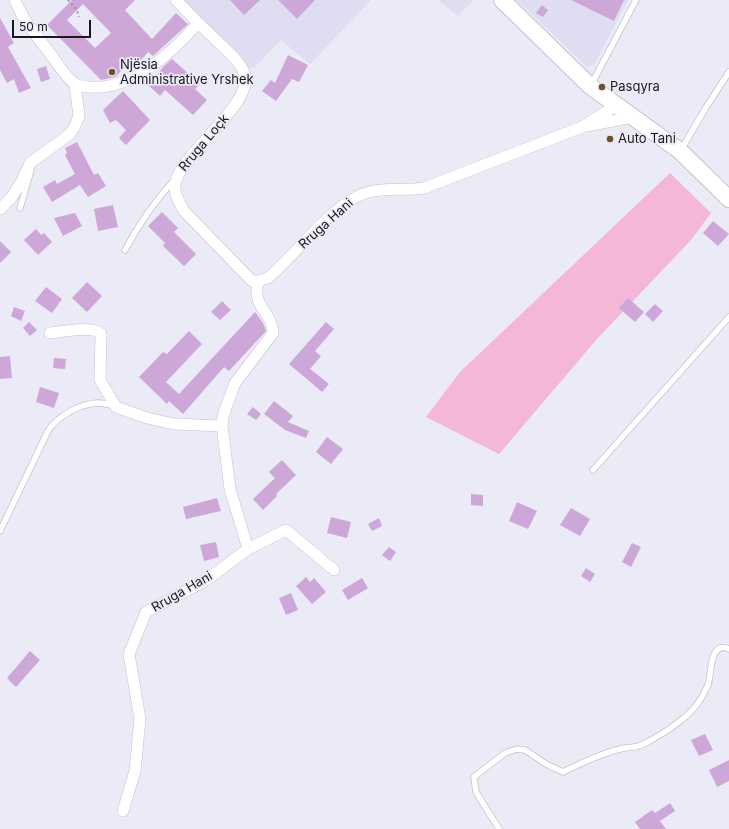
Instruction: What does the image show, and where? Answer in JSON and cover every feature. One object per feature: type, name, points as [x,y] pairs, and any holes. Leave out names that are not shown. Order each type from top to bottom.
[{"type":"main road","points":[[502,0],[590,86],[680,151],[729,198]]},
{"type":"street","points":[[0,210],[11,198],[22,181],[30,163],[70,134],[80,116],[75,84],[25,21],[15,0]]},
{"type":"street","name":"Rruga Loçk","points":[[176,0],[233,57],[243,69],[245,79],[237,103],[183,165],[177,176],[175,187],[177,199],[184,211],[248,278],[258,282]]},
{"type":"street","points":[[75,84],[103,89],[126,82],[156,62],[198,23]]},
{"type":"street","name":"Rruga Hani","points":[[582,127],[617,105]]},
{"type":"street","name":"Rruga Hani","points":[[258,282],[268,278],[340,209],[359,196],[382,190],[424,188],[582,127],[632,117]]},
{"type":"street","points":[[248,549],[230,489],[222,426],[223,416],[235,383],[273,333],[273,327],[255,294],[258,282]]},
{"type":"street","points":[[50,332],[87,330],[98,331],[101,334],[100,380],[116,407],[147,418],[174,424],[222,426]]},
{"type":"street","name":"Rruga Hani","points":[[123,811],[135,771],[140,719],[129,654],[146,612],[205,581],[248,549],[286,530],[334,570]]},
{"type":"lane","points":[[590,86],[636,0]]},
{"type":"lane","points":[[680,151],[729,72]]},
{"type":"lane","points":[[20,208],[31,172],[30,163]]},
{"type":"lane","points":[[125,250],[138,224],[177,176]]},
{"type":"lane","points":[[593,470],[729,318]]},
{"type":"lane","points":[[0,531],[49,429],[58,419],[89,404],[104,402],[116,407]]},
{"type":"lane","points":[[499,829],[476,792],[474,776],[505,753],[516,749],[525,750],[546,764],[563,772],[591,758],[620,748],[643,745],[685,717],[696,706],[709,683],[713,656],[716,651],[721,648],[729,649]]},
{"type":"path","points":[[68,0],[77,10],[78,18]]},
{"type":"shaded area","points":[[176,0],[371,0],[310,64],[281,40],[255,67],[243,69]]},
{"type":"shaded area","points":[[438,0],[474,0],[458,16]]},
{"type":"shaded area","points":[[517,0],[628,0],[594,65],[587,67]]},
{"type":"shaded area","points":[[670,173],[711,213],[691,240],[597,339],[499,454],[426,417],[460,372]]},
{"type":"building","points":[[72,0],[135,0],[125,10],[152,39],[176,13],[188,24],[153,56],[148,52],[133,69],[128,64],[115,77],[101,80],[47,25]],"holes":[[[83,4],[111,33],[95,48],[67,20]]]},
{"type":"building","points":[[230,0],[260,0],[244,15]]},
{"type":"building","points":[[278,0],[315,0],[297,19]]},
{"type":"building","points":[[571,0],[624,0],[614,21]]},
{"type":"building","points":[[542,5],[548,10],[543,17],[536,13]]},
{"type":"building","points":[[0,18],[14,43],[8,47],[31,88],[19,93],[14,79],[7,83],[0,70]]},
{"type":"building","points":[[288,55],[308,65],[299,82],[292,79],[276,101],[262,91],[271,80],[275,83]]},
{"type":"building","points":[[172,59],[200,84],[195,89],[207,100],[193,115],[165,90],[160,96],[148,85]]},
{"type":"building","points":[[46,66],[50,79],[41,82],[37,69]]},
{"type":"building","points":[[123,91],[150,120],[126,145],[119,138],[126,130],[116,120],[110,123],[103,110]]},
{"type":"building","points":[[77,142],[94,175],[98,173],[106,186],[88,197],[80,185],[52,202],[43,187],[55,180],[57,184],[75,174],[65,155],[67,153],[65,148]]},
{"type":"building","points":[[113,205],[118,227],[98,231],[94,209]]},
{"type":"building","points":[[162,212],[178,228],[174,232],[196,254],[184,266],[163,246],[165,243],[148,226]]},
{"type":"building","points":[[75,213],[82,226],[63,236],[54,218]]},
{"type":"building","points":[[713,221],[729,234],[718,246],[703,233]]},
{"type":"building","points":[[36,229],[41,235],[44,233],[52,242],[38,255],[24,240]]},
{"type":"building","points":[[0,241],[11,252],[0,263]]},
{"type":"building","points":[[87,282],[102,296],[87,312],[72,298]]},
{"type":"building","points":[[46,287],[62,299],[52,313],[35,301]]},
{"type":"building","points":[[628,298],[644,312],[635,322],[619,308]]},
{"type":"building","points":[[222,301],[231,310],[220,320],[211,312]]},
{"type":"building","points":[[655,304],[663,311],[653,322],[645,314]]},
{"type":"building","points":[[14,307],[25,311],[21,321],[11,316]]},
{"type":"building","points":[[255,312],[263,323],[266,331],[229,371],[224,367],[183,414],[169,401],[167,404],[139,377],[163,352],[167,354],[189,331],[202,344],[166,382],[179,394]]},
{"type":"building","points":[[29,322],[37,330],[30,336],[23,328]]},
{"type":"building","points":[[326,322],[334,329],[315,351],[321,356],[310,369],[329,384],[322,392],[289,364]]},
{"type":"building","points":[[10,356],[12,378],[0,379],[0,357]]},
{"type":"building","points":[[54,358],[66,359],[65,369],[53,368]]},
{"type":"building","points":[[40,387],[59,393],[54,408],[36,402]]},
{"type":"building","points":[[274,401],[293,416],[288,422],[309,431],[306,438],[285,430],[264,414]]},
{"type":"building","points":[[253,407],[261,414],[256,420],[247,414]]},
{"type":"building","points":[[327,437],[343,449],[331,464],[316,452]]},
{"type":"building","points":[[282,460],[296,475],[276,494],[277,496],[263,510],[253,499],[275,478],[269,472]]},
{"type":"building","points":[[471,494],[483,495],[483,506],[471,505]]},
{"type":"building","points":[[217,498],[221,511],[186,519],[183,507]]},
{"type":"building","points":[[517,502],[537,511],[528,529],[509,521]]},
{"type":"building","points":[[571,508],[590,519],[580,536],[560,525]]},
{"type":"building","points":[[331,517],[351,522],[347,538],[327,533]]},
{"type":"building","points":[[379,518],[382,526],[372,531],[368,524]]},
{"type":"building","points":[[216,542],[219,557],[204,561],[200,545]]},
{"type":"building","points":[[632,543],[641,547],[631,567],[622,562]]},
{"type":"building","points":[[389,547],[396,552],[390,561],[382,555]]},
{"type":"building","points":[[586,568],[595,574],[590,582],[581,576]]},
{"type":"building","points":[[306,577],[310,582],[314,578],[326,592],[312,604],[296,586]]},
{"type":"building","points":[[362,578],[368,588],[348,600],[342,590]]},
{"type":"building","points":[[291,593],[298,610],[286,615],[279,598]]},
{"type":"building","points":[[30,651],[40,660],[16,687],[7,678]]},
{"type":"building","points":[[705,734],[713,750],[699,756],[691,740]]},
{"type":"building","points":[[729,760],[729,781],[717,787],[709,770]]},
{"type":"building","points":[[670,803],[675,811],[660,821],[666,829],[640,829],[635,822],[652,810],[655,813]]},
{"type":"place","name":"Njësia Administrative Yrshek","points":[[112,72]]},
{"type":"place","name":"Pasqyra","points":[[602,87]]},
{"type":"place","name":"Auto Tani","points":[[610,139]]}]
